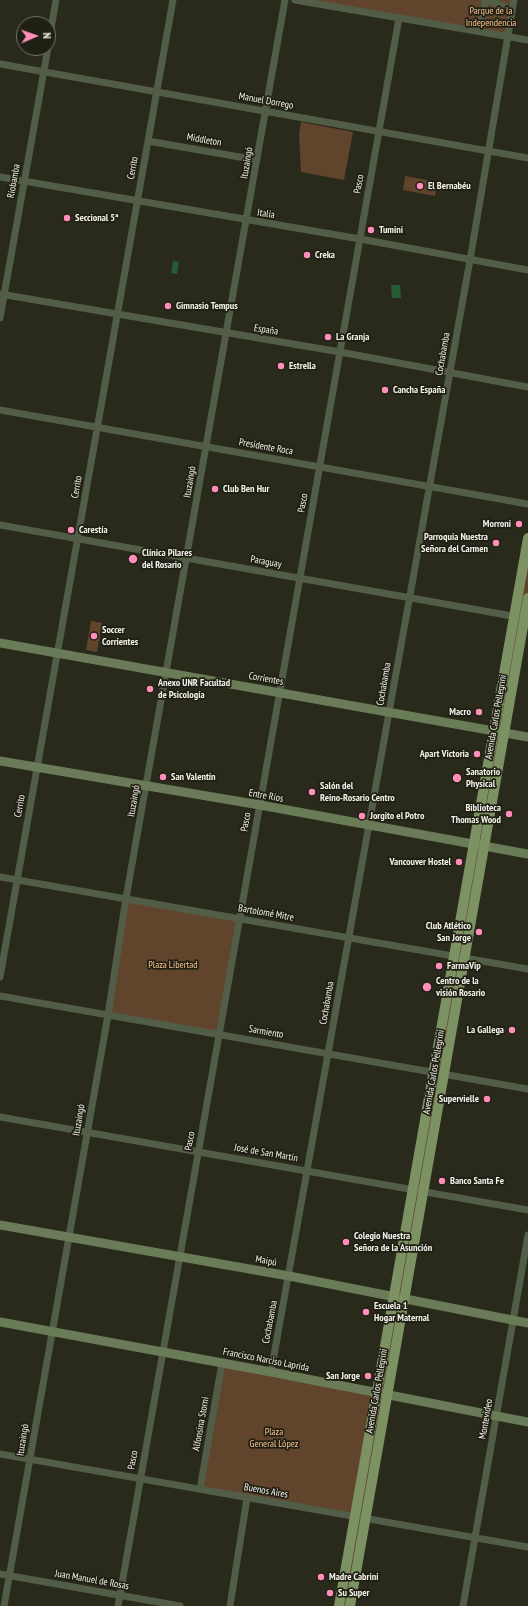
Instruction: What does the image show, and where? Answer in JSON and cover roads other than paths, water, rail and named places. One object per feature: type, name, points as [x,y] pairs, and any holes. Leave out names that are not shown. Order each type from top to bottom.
[{"type":"main road","name":"Avenida Carlos Pellegrini","points":[[439,1074],[454,957],[504,733],[522,617],[528,538]]},
{"type":"main road","name":"Avenida Carlos Pellegrini","points":[[382,1394],[394,1296],[418,1190],[439,1074],[464,958],[494,731],[528,598]]},
{"type":"main road","name":"Corrientes","points":[[0,643],[528,737]]},
{"type":"main road","name":"Entre Ríos","points":[[0,761],[146,787],[260,805],[528,854]]},
{"type":"main road","name":"Avenida Carlos Pellegrini","points":[[339,1606],[360,1517],[382,1394],[404,1298],[418,1190]]},
{"type":"main road","name":"Maipú","points":[[0,1226],[289,1276],[528,1323]]},
{"type":"main road","name":"Francisco Narciso Laprida","points":[[0,1322],[271,1372],[528,1422]]},
{"type":"main road","name":"Avenida Carlos Pellegrini","points":[[350,1606],[360,1517]]},
{"type":"street","name":"Riobamba","points":[[53,16],[56,0]]},
{"type":"street","name":"Cerrito","points":[[0,977],[173,0]]},
{"type":"street","name":"Ituzaingó","points":[[4,1606],[68,1237],[88,1132],[126,898],[285,0]]},
{"type":"street","points":[[295,0],[528,40]]},
{"type":"street","points":[[471,30],[477,26],[482,19],[486,0],[504,6],[511,13]]},
{"type":"street","name":"Cochabamba","points":[[271,1372],[430,486],[514,0]]},
{"type":"street","name":"Pasco","points":[[118,1606],[399,18]]},
{"type":"street","name":"Riobamba","points":[[0,318],[2,294],[46,56]]},
{"type":"street","name":"Manuel Dorrego","points":[[0,64],[528,158]]},
{"type":"street","name":"Middleton","points":[[148,141],[257,160]]},
{"type":"street","name":"Italia","points":[[0,177],[246,221],[360,239],[528,270]]},
{"type":"street","name":"España","points":[[2,294],[226,334],[340,352],[528,387]]},
{"type":"street","name":"Presidente Roca","points":[[0,410],[528,504]]},
{"type":"street","name":"Paraguay","points":[[0,525],[522,617]]},
{"type":"street","name":"Bartolomé Mitre","points":[[0,877],[528,969]]},
{"type":"street","name":"Sarmiento","points":[[0,996],[528,1089]]},
{"type":"street","name":"José de San Martín","points":[[0,1117],[528,1210]]},
{"type":"street","name":"Montevideo","points":[[463,1606],[528,1235]]},
{"type":"street","name":"Alfonsina Storni","points":[[200,1489],[222,1363]]},
{"type":"street","name":"Buenos Aires","points":[[0,1454],[528,1547]]},
{"type":"street","points":[[230,1606],[247,1498]]},
{"type":"street","name":"Juan Manuel de Rosas","points":[[0,1574],[180,1606]]},
{"type":"place","name":"El Bernabéu","points":[[420,186]]},
{"type":"place","name":"Seccional 5ª","points":[[67,218]]},
{"type":"place","name":"Tumini","points":[[371,230]]},
{"type":"place","name":"Creka","points":[[307,255]]},
{"type":"place","name":"Gimnasio Tempus","points":[[168,306]]},
{"type":"place","name":"La Granja","points":[[328,337]]},
{"type":"place","name":"Estrella","points":[[281,366]]},
{"type":"place","name":"Cancha España","points":[[385,390]]},
{"type":"place","name":"Club Ben Hur","points":[[215,489]]},
{"type":"place","name":"Morroni","points":[[519,524]]},
{"type":"place","name":"Carestía","points":[[71,530]]},
{"type":"place","name":"Parroquia Nuestra Señora del Carmen","points":[[496,543]]},
{"type":"place","name":"Clínica Pilares del Rosario","points":[[133,559]]},
{"type":"place","name":"Soccer Corrientes","points":[[94,636]]},
{"type":"place","name":"Anexo UNR Facultad de Psicología","points":[[150,689]]},
{"type":"place","name":"Macro","points":[[479,712]]},
{"type":"place","name":"Apart Victoria","points":[[477,754]]},
{"type":"place","name":"San Valentín","points":[[163,777]]},
{"type":"place","name":"Sanatorio Physical","points":[[457,778]]},
{"type":"place","name":"Salón del Reino-Rosario Centro","points":[[312,792]]},
{"type":"place","name":"Biblioteca Thomas Wood","points":[[509,814]]},
{"type":"place","name":"Jorgito el Potro","points":[[362,816]]},
{"type":"place","name":"Vancouver Hostel","points":[[459,862]]},
{"type":"place","name":"Club Atlético San Jorge","points":[[479,932]]},
{"type":"place","name":"FarmaVip","points":[[439,966]]},
{"type":"place","name":"Centro de la visión Rosario","points":[[427,987]]},
{"type":"place","name":"La Gallega","points":[[512,1030]]},
{"type":"place","name":"Supervielle","points":[[487,1099]]},
{"type":"place","name":"Banco Santa Fe","points":[[442,1181]]},
{"type":"place","name":"Colegio Nuestra Señora de la Asunción","points":[[346,1242]]},
{"type":"place","name":"Escuela 1 Hogar Maternal","points":[[366,1312]]},
{"type":"place","name":"San Jorge","points":[[368,1376]]},
{"type":"place","name":"Madre Cabrini","points":[[321,1577]]},
{"type":"place","name":"Su Super","points":[[330,1593]]},
{"type":"park label","name":"Parque de la Independencia","points":[[491,16]]},
{"type":"park label","name":"Plaza Libertad","points":[[173,965]]},
{"type":"park label","name":"Plaza General López","points":[[274,1438]]}]
